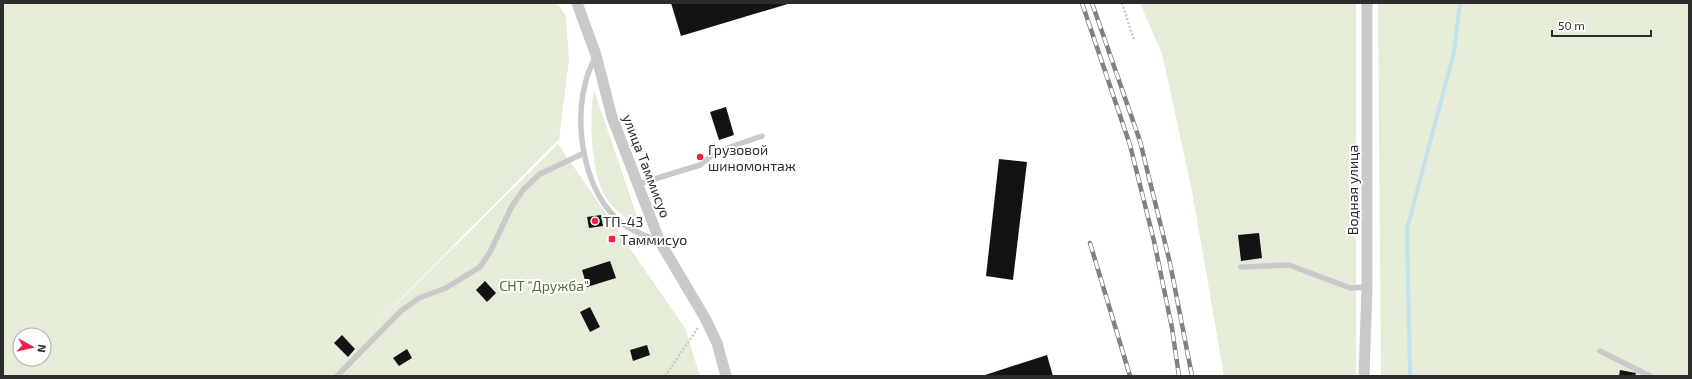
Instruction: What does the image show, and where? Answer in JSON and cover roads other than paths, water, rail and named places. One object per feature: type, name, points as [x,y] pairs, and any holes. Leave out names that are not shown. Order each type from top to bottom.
[{"type":"street","name":"улица Таммисуо","points":[[577,3],[596,55],[612,117],[660,242],[705,318],[717,343],[726,376]]},
{"type":"street","name":"Водная улица","points":[[1364,376],[1367,287],[1367,3]]},
{"type":"lane","points":[[596,55],[587,76],[583,97],[582,133],[584,153],[598,196],[613,216],[624,225],[660,242]]},
{"type":"lane","points":[[638,184],[700,165],[716,152],[762,136]]},
{"type":"lane","points":[[337,376],[401,310],[419,298],[446,288],[480,267],[490,252],[512,206],[523,190],[540,174],[584,153]]},
{"type":"lane","points":[[1241,267],[1288,264],[1350,288],[1367,287]]},
{"type":"lane","points":[[1600,351],[1650,376]]},
{"type":"waterway","points":[[1410,376],[1407,229],[1454,52],[1460,3]]},
{"type":"railway","points":[[1082,3],[1130,145],[1154,241],[1172,328],[1179,376]]},
{"type":"railway","points":[[1092,3],[1140,141],[1170,263],[1192,376]]},
{"type":"railway","points":[[1090,243],[1130,376]]},
{"type":"place","name":"Грузовой шиномонтаж","points":[[700,157]]},
{"type":"place","name":"ТП-43","points":[[595,221]]},
{"type":"place","name":"Таммисуо","points":[[612,239]]},
{"type":"park label","name":"СНТ \"Дружба\"","points":[[544,285]]}]
